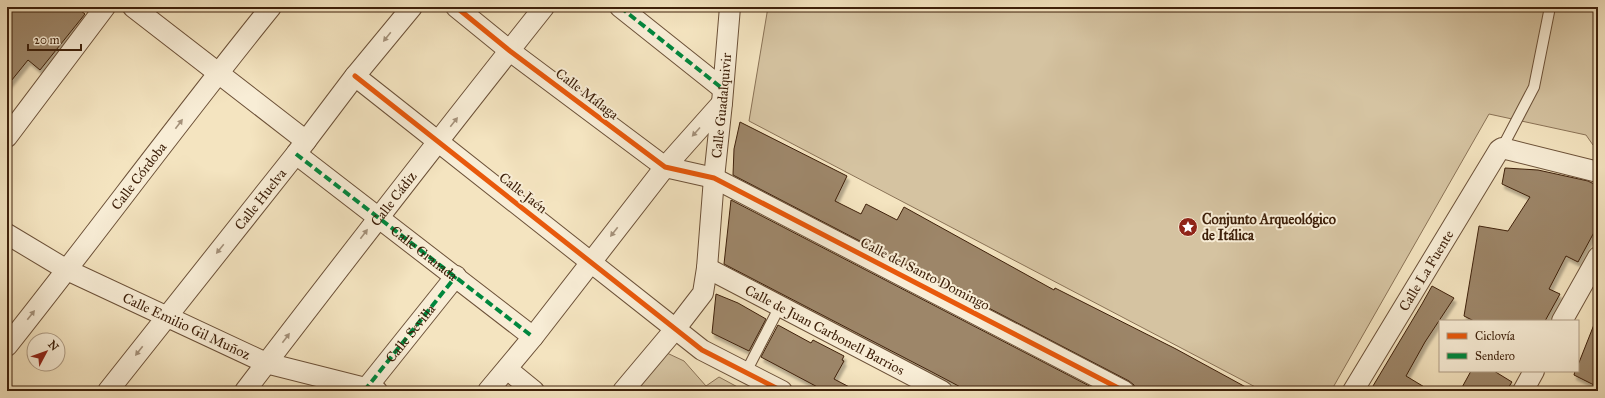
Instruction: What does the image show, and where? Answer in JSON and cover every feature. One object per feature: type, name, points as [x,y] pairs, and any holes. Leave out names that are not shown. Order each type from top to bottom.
[{"type":"street","points":[[7,137],[105,7]]},
{"type":"street","name":"Calle Granada","points":[[133,7],[218,72],[378,217],[533,337]]},
{"type":"street","name":"Calle Córdoba","points":[[7,346],[218,72],[271,7]]},
{"type":"street","name":"Calle Huelva","points":[[108,391],[301,147],[355,76],[412,7]]},
{"type":"street","name":"Calle Málaga","points":[[456,7],[510,50],[665,167],[714,178]]},
{"type":"street","name":"Calle Cádiz","points":[[245,391],[378,217],[544,7]]},
{"type":"street","points":[[488,391],[533,337],[590,261],[723,96],[620,7]]},
{"type":"street","name":"Calle Guadalquivir","points":[[623,391],[676,328],[703,293],[707,268],[730,7]]},
{"type":"street","name":"Calle Jaén","points":[[355,76],[702,350],[782,391]]},
{"type":"street","points":[[1500,149],[1598,172]]},
{"type":"street","name":"Calle La Fuente","points":[[1353,391],[1500,149]]},
{"type":"street","name":"Calle del Santo Domingo","points":[[714,178],[1124,391]]},
{"type":"street","name":"Calle Emilio Gil Muñoz","points":[[7,234],[67,270],[266,363],[369,390]]},
{"type":"street","points":[[1563,320],[1598,257]]},
{"type":"street","name":"Calle de Juan Carbonell Barrios","points":[[707,268],[942,391]]},
{"type":"street","name":"Calle Sevilla","points":[[369,390],[456,276]]},
{"type":"street","points":[[507,369],[534,391]]},
{"type":"street","points":[[1523,391],[1533,372]]},
{"type":"lane","points":[[1500,149],[1534,87],[1550,7]]},
{"type":"lane","points":[[746,372],[780,306]]},
{"type":"shaded area","name":"Conjunto Arqueológico de Itálica","points":[[768,7],[1598,7],[1598,147],[1593,145],[1586,135],[1489,114],[1331,391],[1263,391],[749,121]]},
{"type":"shaded area","points":[[667,353],[684,361],[706,386],[719,377],[745,391],[636,391]]},
{"type":"building","points":[[7,7],[76,7],[85,14],[40,70],[28,60],[7,86]]},
{"type":"building","points":[[740,122],[847,176],[835,201],[861,214],[866,204],[897,220],[904,207],[1054,290],[1055,288],[1176,349],[1253,391],[1135,391],[1134,385],[1129,381],[733,175],[734,149]]},
{"type":"building","points":[[1505,168],[1538,170],[1588,181],[1598,186],[1598,225],[1578,262],[1566,256],[1549,289],[1560,294],[1546,320],[1472,320],[1464,316],[1479,226],[1508,231],[1530,197],[1502,184]]},
{"type":"building","points":[[731,200],[1099,391],[968,391],[724,264]]},
{"type":"building","points":[[1432,286],[1454,298],[1425,342],[1406,376],[1431,391],[1370,391]]},
{"type":"building","points":[[716,294],[738,303],[766,319],[749,351],[712,333]]},
{"type":"building","points":[[1598,317],[1598,387],[1574,375],[1575,372],[1579,372],[1579,362]]},
{"type":"building","points":[[778,325],[811,343],[813,340],[844,356],[842,360],[844,361],[834,379],[857,391],[825,391],[761,357]]},
{"type":"building","points":[[1470,372],[1496,372],[1512,382],[1506,391],[1460,391]]},
{"type":"marked path","points":[[620,7],[723,89]]},
{"type":"marked path","points":[[296,154],[533,337]]},
{"type":"marked path","points":[[364,391],[456,276]]},
{"type":"cycle path","points":[[456,7],[510,51],[665,167],[714,178],[1124,391]]},
{"type":"cycle path","points":[[355,76],[702,350],[782,391]]},
{"type":"place","name":"Conjunto Arqueológico de Itálica","points":[[1188,227]]}]
